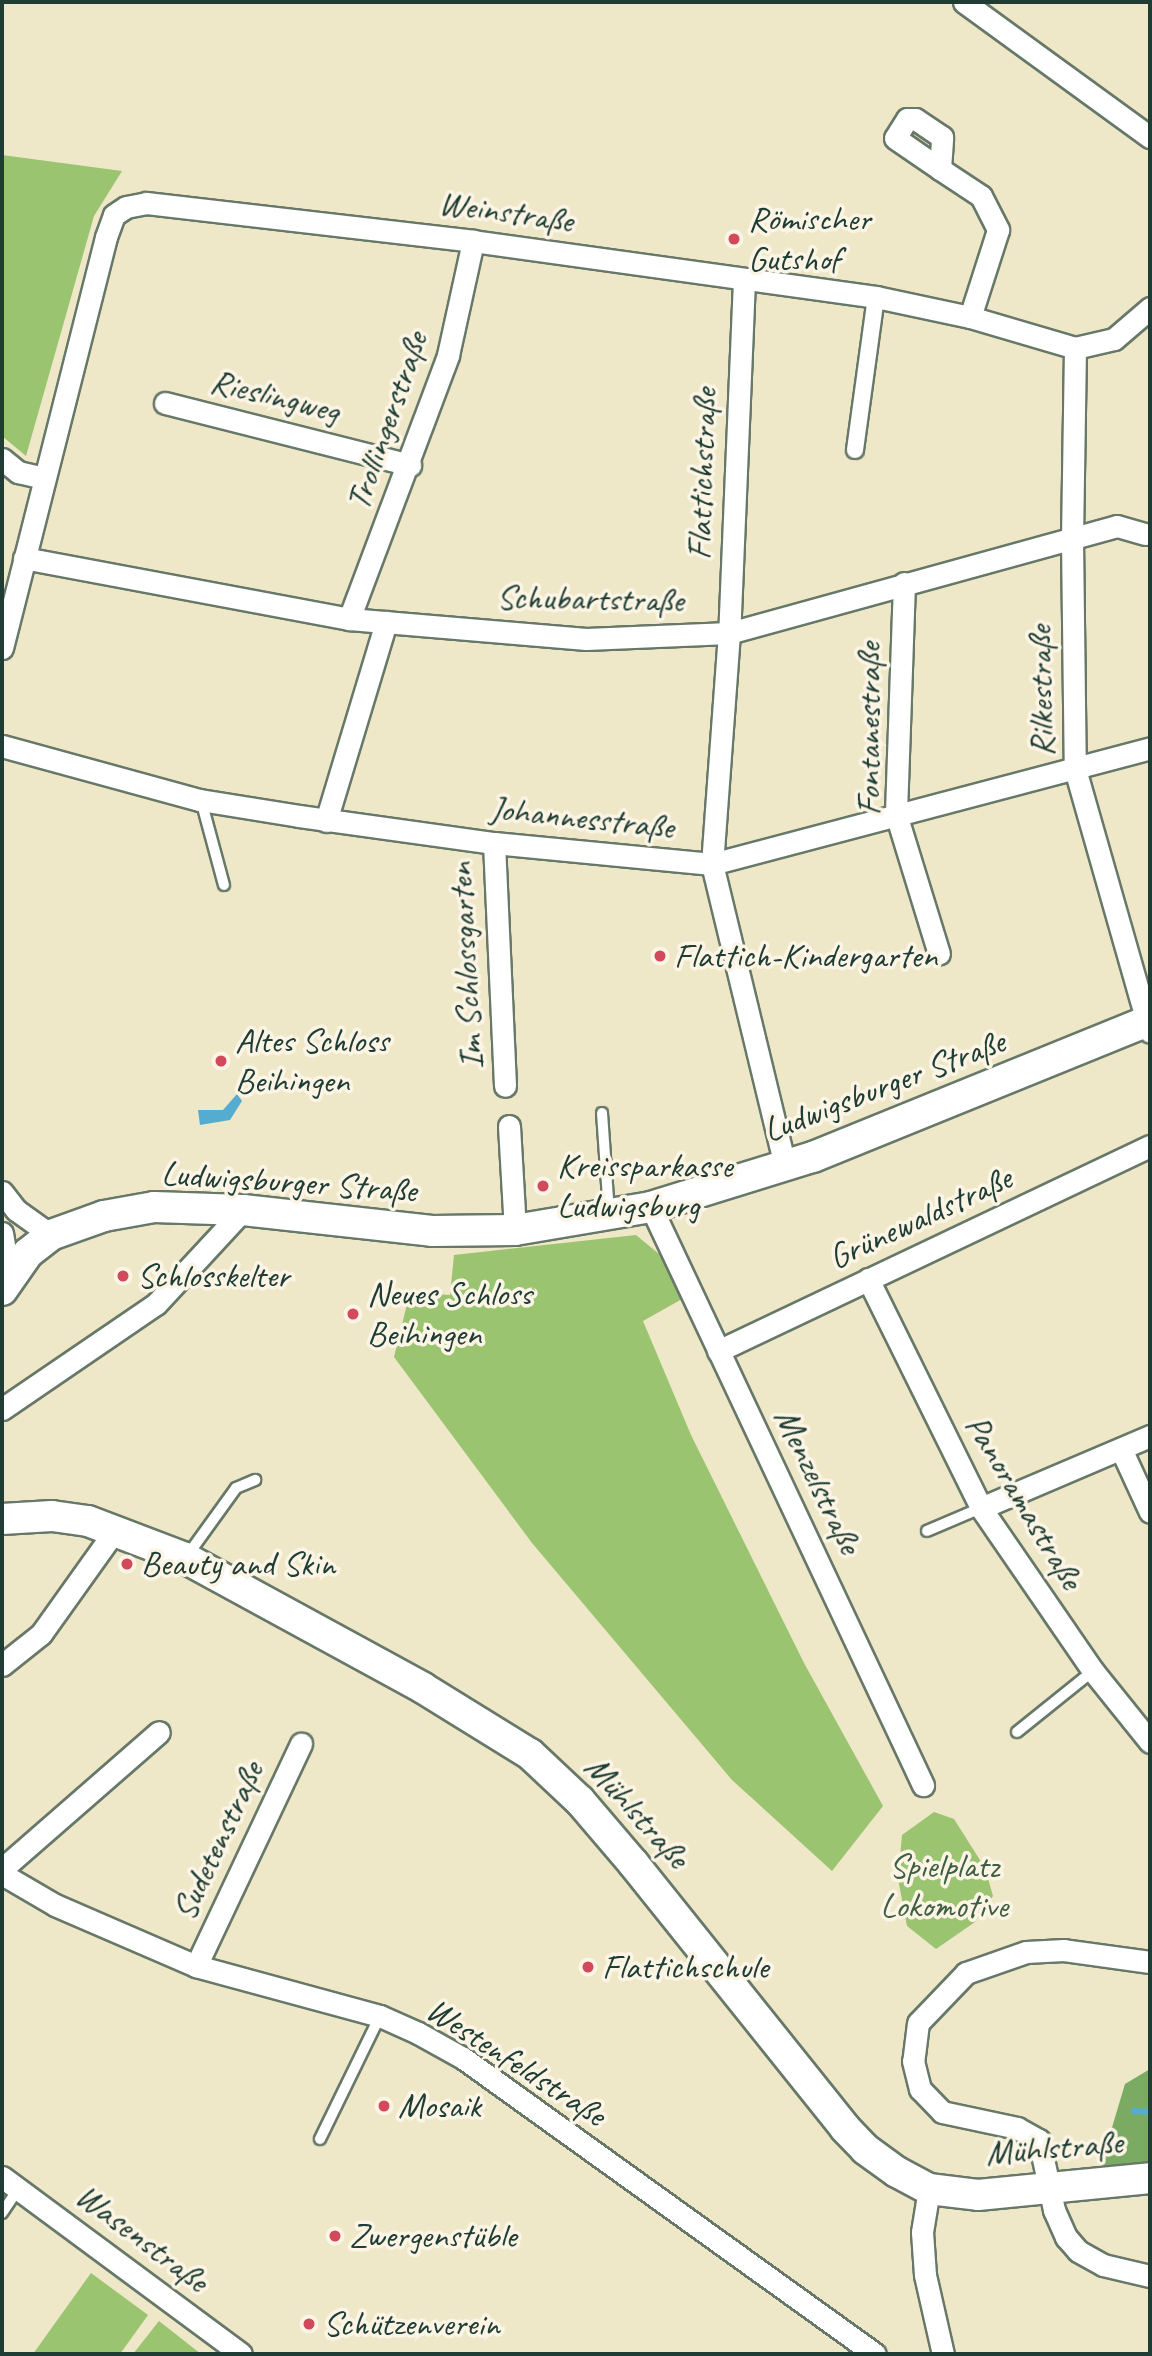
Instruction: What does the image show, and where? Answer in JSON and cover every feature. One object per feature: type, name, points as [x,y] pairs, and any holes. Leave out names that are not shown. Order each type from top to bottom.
[{"type":"main road","name":"Ludwigsburger Straße","points":[[25,1258],[104,1216],[154,1208],[243,1210],[432,1231],[515,1230],[609,1216],[651,1207],[785,1166],[1149,1025]]},
{"type":"main road","name":"Mühlstraße","points":[[2,1519],[52,1516],[116,1529],[185,1558],[423,1688],[530,1754],[580,1801],[634,1863],[864,2149],[929,2189],[978,2195],[1049,2191],[1150,2178]]},
{"type":"street","points":[[964,2],[1150,137]]},
{"type":"street","points":[[940,169],[981,196],[998,230],[970,317]]},
{"type":"street","name":"Weinstraße","points":[[44,478],[114,215],[126,207],[146,203],[473,241],[876,296],[970,317],[1076,348],[1114,340],[1150,307]]},
{"type":"street","name":"Trollingerstraße","points":[[349,619],[410,465],[448,355],[473,241]]},
{"type":"street","name":"Flattichstraße","points":[[744,280],[729,633],[712,864],[785,1166]]},
{"type":"street","points":[[855,450],[876,296]]},
{"type":"street","name":"Rilkestraße","points":[[1076,348],[1072,539],[1075,769],[1149,1025]]},
{"type":"street","name":"Rieslingweg","points":[[165,403],[410,465]]},
{"type":"street","points":[[2,459],[18,471],[44,478],[2,648]]},
{"type":"street","name":"Schubartstraße","points":[[24,558],[349,619],[586,639],[729,633],[1117,526],[1148,535]]},
{"type":"street","name":"Fontanestraße","points":[[904,583],[896,814],[939,954]]},
{"type":"street","points":[[326,821],[386,622]]},
{"type":"street","name":"Johannesstraße","points":[[2,746],[200,800],[326,821],[494,843],[712,864],[1150,748]]},
{"type":"street","name":"Im Schlossgarten","points":[[494,843],[505,1086]]},
{"type":"street","points":[[509,1126],[515,1230]]},
{"type":"street","name":"Grünewaldstraße","points":[[718,1351],[1150,1146]]},
{"type":"street","points":[[2,1192],[16,1210],[25,1258]]},
{"type":"street","name":"Menzelstraße","points":[[651,1207],[923,1785]]},
{"type":"street","points":[[2,1409],[156,1304],[243,1210]]},
{"type":"street","points":[[2,1233],[25,1258]]},
{"type":"street","points":[[2,1233],[25,1258]]},
{"type":"street","name":"Panoramastraße","points":[[868,1279],[981,1508],[1093,1671],[1150,1742]]},
{"type":"street","points":[[981,1508],[1150,1436]]},
{"type":"street","points":[[1121,1449],[1150,1512]]},
{"type":"street","points":[[2,1665],[41,1633],[116,1529]]},
{"type":"street","points":[[2,1869],[159,1732]]},
{"type":"street","name":"Sudetenstraße","points":[[196,1966],[301,1744]]},
{"type":"street","name":"Westenfeldstraße","points":[[2,1874],[55,1905],[196,1966],[380,2016],[463,2058],[875,2354]]},
{"type":"street","points":[[1150,1962],[1064,1950],[1000,1959],[966,1973],[918,2023],[913,2061],[920,2089],[942,2112],[1017,2128],[1039,2140],[1049,2191],[1066,2237],[1078,2251],[1103,2265],[1150,2276]]},
{"type":"street","name":"Wasenstraße","points":[[10,2183],[242,2354]]},
{"type":"street","points":[[929,2189],[922,2232],[925,2275],[943,2354]]},
{"type":"lane","points":[[200,800],[224,885]]},
{"type":"lane","points":[[602,1112],[609,1216]]},
{"type":"lane","points":[[185,1558],[236,1488],[255,1480]]},
{"type":"lane","points":[[927,1531],[981,1508]]},
{"type":"lane","points":[[1017,1732],[1093,1671]]},
{"type":"lane","points":[[320,2139],[380,2016]]},
{"type":"lane","points":[[2,2213],[10,2183]]},
{"type":"green space","points":[[2,155],[122,171],[94,216],[26,456],[2,436]]},
{"type":"green space","points":[[636,1235],[659,1254],[682,1299],[643,1321],[691,1435],[804,1663],[883,1806],[832,1871],[732,1780],[532,1543],[394,1357],[410,1292],[450,1295],[454,1255]]},
{"type":"green space","name":"Spielplatz Lokomotive","points":[[934,1812],[954,1819],[985,1868],[993,1896],[975,1922],[936,1949],[907,1926],[898,1879],[902,1835]]},
{"type":"green space","points":[[1150,2069],[1150,2167],[1099,2171],[1125,2084]]},
{"type":"green space","points":[[91,2273],[148,2315],[120,2354],[33,2354]]},
{"type":"green space","points":[[159,2321],[201,2354],[133,2354]]},
{"type":"water","points":[[237,1094],[242,1101],[230,1120],[200,1125],[198,1110],[223,1110]]},
{"type":"waterway","points":[[1134,2111],[1150,2112]]},
{"type":"place","name":"Römischer Gutshof","points":[[734,239]]},
{"type":"place","name":"Flattich-Kindergarten","points":[[660,956]]},
{"type":"place","name":"Altes Schloss Beihingen","points":[[221,1061]]},
{"type":"place","name":"Kreissparkasse Ludwigsburg","points":[[543,1186]]},
{"type":"place","name":"Schlosskelter","points":[[123,1276]]},
{"type":"place","name":"Neues Schloss Beihingen","points":[[353,1314]]},
{"type":"place","name":"Beauty and Skin","points":[[127,1564]]},
{"type":"place","name":"Flattichschule","points":[[588,1967]]},
{"type":"place","name":"Mosaik","points":[[384,2106]]},
{"type":"place","name":"Zwergenstüble","points":[[335,2236]]},
{"type":"place","name":"Schützenverein","points":[[309,2324]]}]
